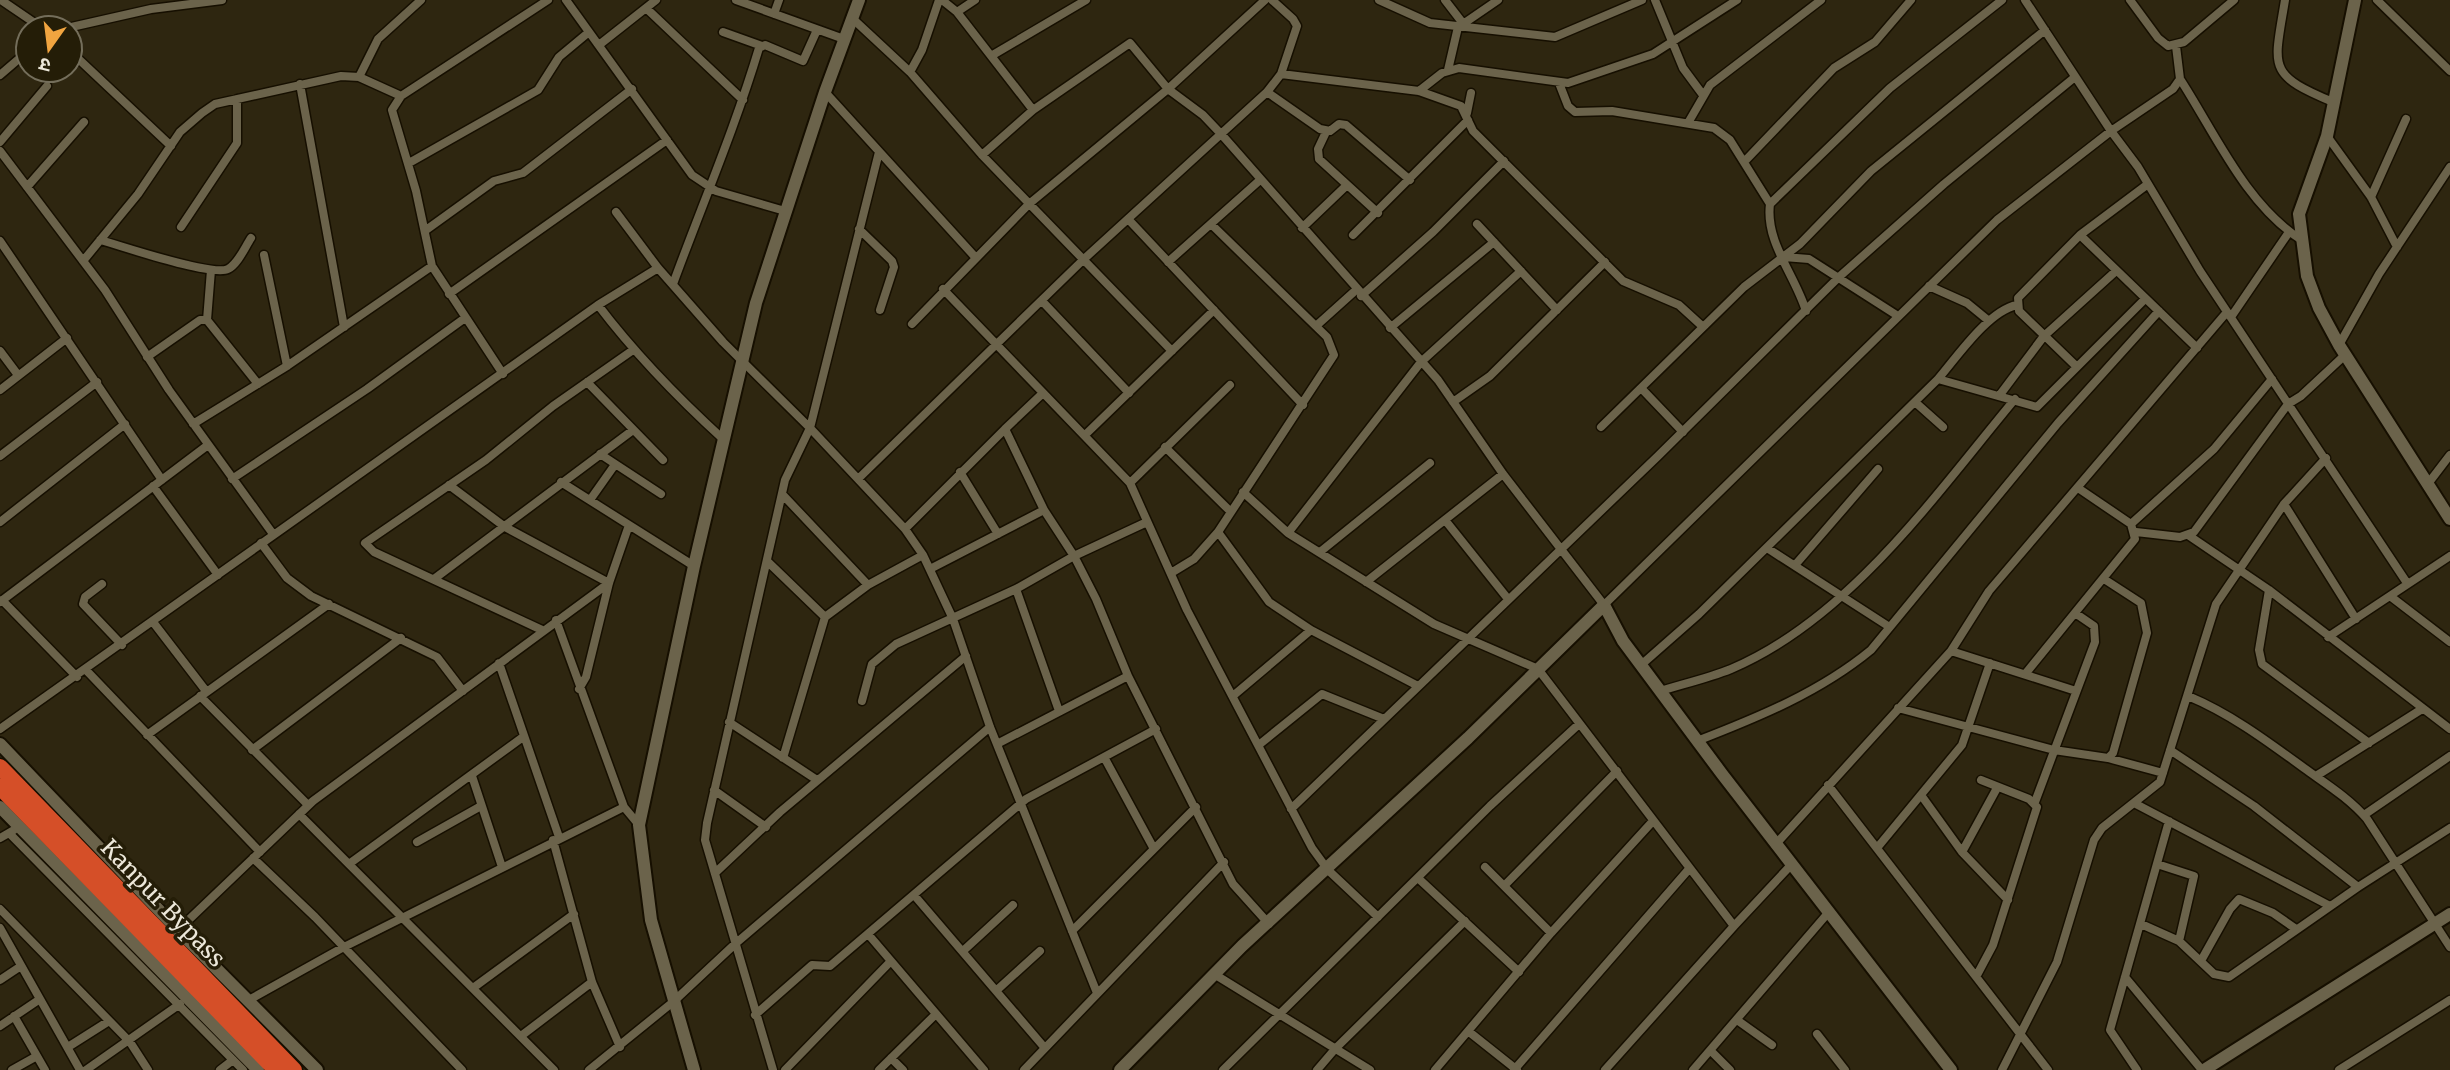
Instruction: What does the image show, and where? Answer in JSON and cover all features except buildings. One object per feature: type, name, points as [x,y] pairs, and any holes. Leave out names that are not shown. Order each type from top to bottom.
[{"type":"highway","name":"Kanpur Bypass","points":[[0,767],[294,1070]]},
{"type":"highway","name":"Kanpur Bypass","points":[[0,787],[276,1070]]},
{"type":"street","points":[[1,0],[22,14]]},
{"type":"street","points":[[84,22],[151,9],[222,0]]},
{"type":"street","points":[[359,77],[378,38],[421,0]]},
{"type":"street","points":[[503,374],[432,266],[409,163],[392,110],[401,96],[548,0]]},
{"type":"street","points":[[566,0],[692,175],[708,187],[785,211]]},
{"type":"street","points":[[599,45],[656,0]]},
{"type":"street","points":[[736,0],[844,39]]},
{"type":"street","points":[[774,14],[779,0]]},
{"type":"street","points":[[694,1070],[652,920],[639,825],[694,566],[742,360],[785,211],[859,0]]},
{"type":"street","points":[[910,72],[922,50],[941,0],[957,12],[1033,110]]},
{"type":"street","points":[[957,12],[975,0]]},
{"type":"street","points":[[991,56],[1086,0]]},
{"type":"street","points":[[912,324],[943,289],[1029,204],[1168,89],[1265,0]]},
{"type":"street","points":[[858,479],[1084,259],[1267,92],[1281,74],[1297,26],[1272,0]]},
{"type":"street","points":[[1379,0],[1430,23],[1555,37],[1642,0]]},
{"type":"street","points":[[1445,0],[1463,27]]},
{"type":"street","points":[[1419,91],[1448,70],[1463,27],[1498,0]]},
{"type":"street","points":[[1655,0],[1683,68],[1703,94]]},
{"type":"street","points":[[1448,70],[1474,70],[1559,83],[1633,62],[1672,44],[1737,0]]},
{"type":"street","points":[[1688,123],[1703,94],[1723,75],[1821,0]]},
{"type":"street","points":[[1744,162],[1834,68],[1875,42],[1911,0]]},
{"type":"street","points":[[1770,204],[1890,88],[2002,0]]},
{"type":"street","points":[[2025,0],[2407,583]]},
{"type":"street","points":[[2130,0],[2158,38],[2168,46],[2176,46],[2234,0]]},
{"type":"street","points":[[2285,0],[2278,48],[2284,76],[2294,86],[2333,102]]},
{"type":"street","points":[[1775,845],[1951,651],[1989,591],[2295,236],[2302,204],[2327,136],[2356,0]]},
{"type":"street","points":[[2377,0],[2450,71]]},
{"type":"street","points":[[646,8],[743,100]]},
{"type":"street","points":[[853,19],[910,72],[982,155],[1172,351]]},
{"type":"street","points":[[723,32],[803,61],[817,30]]},
{"type":"street","points":[[1601,427],[1702,326],[1744,287],[1783,257],[1904,142],[2045,30]]},
{"type":"street","points":[[409,163],[538,90],[559,57],[589,32]]},
{"type":"street","points":[[982,155],[1033,110],[1130,43],[1168,89],[1203,115],[1222,135],[1453,402],[1503,474],[1604,605],[1623,640],[1697,741],[1951,1070]]},
{"type":"street","points":[[673,284],[762,46]]},
{"type":"street","points":[[2176,46],[2180,79],[2255,198],[2277,225],[2295,236],[2311,287],[2342,350],[2450,519]]},
{"type":"street","points":[[0,75],[14,63]]},
{"type":"street","points":[[84,64],[171,146]]},
{"type":"street","points":[[1281,74],[1419,91],[1447,99],[1468,116],[1474,131],[1623,281],[1679,305],[1702,326]]},
{"type":"street","points":[[83,261],[138,194],[180,132],[215,104],[341,76],[359,77],[401,96]]},
{"type":"street","points":[[1291,809],[1683,432],[1839,277],[1944,184],[2075,77]]},
{"type":"street","points":[[1119,1070],[1214,974],[1328,870],[1538,669],[1997,220],[2111,131],[2173,89],[2180,79]]},
{"type":"street","points":[[1559,83],[1568,106],[1575,112],[1612,111],[1688,123],[1714,128],[1730,140],[1770,204],[1772,237],[1806,311]]},
{"type":"street","points":[[300,84],[318,202],[344,327]]},
{"type":"street","points":[[0,142],[47,86]]},
{"type":"street","points":[[426,230],[494,181],[523,173],[632,89]]},
{"type":"street","points":[[825,92],[976,258]]},
{"type":"street","points":[[1267,92],[1326,132]]},
{"type":"street","points":[[1353,235],[1410,180],[1468,116],[1471,93]]},
{"type":"street","points":[[181,227],[237,143],[237,99]]},
{"type":"street","points":[[2371,197],[2406,119]]},
{"type":"street","points":[[27,187],[85,122]]},
{"type":"street","points":[[1378,213],[1317,154],[1326,132],[1339,124],[1346,125],[1410,180]]},
{"type":"street","points":[[2327,136],[2371,197],[2397,247]]},
{"type":"street","points":[[449,294],[667,140]]},
{"type":"street","points":[[0,150],[83,261],[193,424],[273,534]]},
{"type":"street","points":[[773,1070],[705,840],[729,722],[785,480],[810,428],[879,152]]},
{"type":"street","points":[[1316,327],[1433,232],[1504,161]]},
{"type":"street","points":[[2078,488],[2134,528],[2180,537],[2194,532],[2288,404],[2301,396],[2342,350],[2397,247],[2449,173]]},
{"type":"street","points":[[1168,262],[1260,180]]},
{"type":"street","points":[[2076,366],[2044,336],[2017,305],[2018,298],[2080,235],[2148,184]]},
{"type":"street","points":[[1302,228],[1347,185]]},
{"type":"street","points":[[616,212],[658,268],[742,360],[905,529],[923,555],[953,619],[990,727],[1097,993]]},
{"type":"street","points":[[1128,219],[1303,405]]},
{"type":"street","points":[[1171,573],[1194,559],[1218,532],[1334,355],[1327,337],[1210,224]]},
{"type":"street","points":[[1477,224],[1556,310]]},
{"type":"street","points":[[859,229],[892,261],[894,267],[880,310]]},
{"type":"street","points":[[2080,235],[2197,348]]},
{"type":"street","points":[[100,240],[211,270],[230,267],[251,238]]},
{"type":"street","points":[[1390,328],[1494,242]]},
{"type":"street","points":[[2,248],[67,338],[162,480]]},
{"type":"street","points":[[264,255],[287,366]]},
{"type":"street","points":[[1783,257],[1809,259],[1898,316]]},
{"type":"street","points":[[1453,402],[1490,376],[1605,261]]},
{"type":"street","points":[[193,424],[287,366],[432,266]]},
{"type":"street","points":[[0,729],[598,306],[658,268]]},
{"type":"street","points":[[211,270],[207,320],[258,384]]},
{"type":"street","points":[[1288,533],[1421,362],[1521,271]]},
{"type":"street","points":[[1999,396],[2044,336],[2116,271]]},
{"type":"street","points":[[1929,286],[1967,303],[1989,321]]},
{"type":"street","points":[[943,289],[1130,483],[1187,610],[1260,744],[1291,809],[1328,870],[1378,917]]},
{"type":"street","points":[[1938,379],[2037,407],[2146,299]]},
{"type":"street","points":[[1042,302],[1129,393]]},
{"type":"street","points":[[1641,665],[1699,614],[1915,402],[1989,321],[2005,307],[2017,305]]},
{"type":"street","points":[[598,306],[633,350],[723,439]]},
{"type":"street","points":[[1085,435],[1214,310]]},
{"type":"street","points":[[1697,741],[1767,714],[1845,671],[1871,650],[1888,626],[1993,505],[2058,423],[2159,311]]},
{"type":"street","points":[[232,479],[367,389],[465,318]]},
{"type":"street","points":[[147,357],[200,320],[207,320]]},
{"type":"street","points":[[0,390],[67,338]]},
{"type":"street","points":[[542,630],[374,552],[365,542],[449,485],[633,350]]},
{"type":"street","points":[[0,351],[18,375]]},
{"type":"street","points":[[2026,674],[2132,547],[2134,528],[2214,449],[2272,379]]},
{"type":"street","points":[[0,456],[97,382]]},
{"type":"street","points":[[587,382],[663,460]]},
{"type":"street","points":[[1130,483],[1230,385]]},
{"type":"street","points":[[1640,388],[1683,432]]},
{"type":"street","points":[[905,529],[960,472],[1044,393]]},
{"type":"street","points":[[1660,691],[1731,669],[1764,652],[1844,595],[1932,498],[2015,399]]},
{"type":"street","points":[[1915,402],[1943,427]]},
{"type":"street","points":[[0,522],[125,424]]},
{"type":"street","points":[[1005,429],[1044,510],[1074,556],[1128,676],[1233,884],[1269,924]]},
{"type":"street","points":[[434,579],[634,430]]},
{"type":"street","points":[[77,677],[2,598],[208,445]]},
{"type":"street","points":[[1165,447],[1231,512]]},
{"type":"street","points":[[600,454],[614,466],[661,494]]},
{"type":"street","points":[[2427,485],[2450,455]]},
{"type":"street","points":[[2001,1070],[2057,962],[2094,840],[2102,828],[2160,782],[2216,604],[2284,504],[2326,458]]},
{"type":"street","points":[[1320,552],[1430,463]]},
{"type":"street","points":[[590,500],[614,466]]},
{"type":"street","points":[[1796,564],[1878,469]]},
{"type":"street","points":[[960,472],[998,534]]},
{"type":"street","points":[[1366,582],[1503,474]]},
{"type":"street","points":[[562,482],[694,566]]},
{"type":"street","points":[[449,485],[505,527],[609,583]]},
{"type":"street","points":[[153,486],[219,575]]},
{"type":"street","points":[[1243,492],[1288,533],[1434,624],[1538,669],[1734,926]]},
{"type":"street","points":[[782,494],[868,585]]},
{"type":"street","points":[[2284,504],[2356,619]]},
{"type":"street","points":[[930,569],[1044,510]]},
{"type":"street","points":[[1445,520],[1508,599]]},
{"type":"street","points":[[862,701],[872,664],[896,644],[1016,589],[1074,556],[1147,522]]},
{"type":"street","points":[[579,689],[586,677],[609,583],[629,525]]},
{"type":"street","points":[[1218,532],[1259,592],[1269,602],[1311,630],[1418,686]]},
{"type":"street","points":[[2189,535],[2269,590],[2450,729]]},
{"type":"street","points":[[261,543],[287,578],[329,604],[437,657],[463,691]]},
{"type":"street","points":[[1767,548],[1796,564],[1888,626]]},
{"type":"street","points":[[783,758],[825,617],[868,585],[923,555]]},
{"type":"street","points":[[2328,637],[2450,556]]},
{"type":"street","points":[[768,562],[825,617]]},
{"type":"street","points":[[2104,579],[2141,603],[2147,634],[2113,752],[2108,758]]},
{"type":"street","points":[[178,930],[308,805],[609,583]]},
{"type":"street","points":[[102,584],[85,597],[83,604],[122,645]]},
{"type":"street","points":[[1016,589],[1059,711]]},
{"type":"street","points":[[2269,590],[2259,650],[2262,664],[2369,743]]},
{"type":"street","points":[[2389,596],[2450,642]]},
{"type":"street","points":[[147,734],[329,604]]},
{"type":"street","points":[[1977,975],[1993,945],[2036,814],[2035,802],[2096,631],[2094,626],[2075,613]]},
{"type":"street","points":[[556,620],[624,807],[639,825]]},
{"type":"street","points":[[153,622],[203,694],[252,750],[308,805]]},
{"type":"street","points":[[1234,695],[1311,630]]},
{"type":"street","points":[[252,750],[401,638]]},
{"type":"street","points":[[1951,651],[2076,691]]},
{"type":"street","points":[[715,873],[817,780],[966,656]]},
{"type":"street","points":[[499,663],[556,839],[592,982],[620,1046]]},
{"type":"street","points":[[1877,848],[1962,745],[1990,663]]},
{"type":"street","points":[[86,670],[342,948],[462,1070]]},
{"type":"street","points":[[997,744],[1128,676]]},
{"type":"street","points":[[1260,744],[1322,694],[1384,719]]},
{"type":"street","points":[[2189,696],[2216,707],[2352,802],[2364,815],[2394,865],[2450,947]]},
{"type":"street","points":[[1898,708],[2054,751],[2108,758],[2163,773]]},
{"type":"street","points":[[2316,776],[2422,709]]},
{"type":"street","points":[[729,722],[817,780]]},
{"type":"street","points":[[1223,1070],[1280,1017],[1490,806],[1579,724]]},
{"type":"street","points":[[589,1070],[673,1002],[735,944],[990,727]]},
{"type":"street","points":[[755,1015],[812,964],[830,966],[1021,803],[1156,729]]},
{"type":"street","points":[[349,864],[523,737]]},
{"type":"street","points":[[0,744],[317,1070]]},
{"type":"street","points":[[2170,750],[2254,806],[2358,887]]},
{"type":"street","points":[[2364,815],[2450,756]]},
{"type":"street","points":[[1104,757],[1154,849]]},
{"type":"street","points":[[1504,886],[1617,771]]},
{"type":"street","points":[[472,776],[502,867]]},
{"type":"street","points":[[1981,780],[2035,802]]},
{"type":"street","points":[[1828,785],[2048,1070]]},
{"type":"street","points":[[1962,852],[1997,788]]},
{"type":"street","points":[[714,790],[766,827]]},
{"type":"street","points":[[1921,796],[1962,852],[2008,900]]},
{"type":"street","points":[[2134,803],[2330,906]]},
{"type":"street","points":[[417,842],[481,806]]},
{"type":"street","points":[[0,807],[14,830],[243,1070]]},
{"type":"street","points":[[247,1000],[342,948],[624,807]]},
{"type":"street","points":[[1072,931],[1196,807]]},
{"type":"street","points":[[299,814],[554,1070]]},
{"type":"street","points":[[1435,1070],[1551,933],[1653,821]]},
{"type":"street","points":[[2137,1070],[2110,1030],[2169,821]]},
{"type":"street","points":[[2141,924],[2179,941],[2202,959],[2214,974],[2229,977],[2358,887],[2450,828]]},
{"type":"street","points":[[0,838],[14,830]]},
{"type":"street","points":[[14,830],[258,1070]]},
{"type":"street","points":[[1024,1070],[1224,862]]},
{"type":"street","points":[[2157,864],[2194,876],[2179,941]]},
{"type":"street","points":[[1605,1070],[1791,865]]},
{"type":"street","points":[[1485,867],[1551,933]]},
{"type":"street","points":[[1468,1031],[1515,1069],[1689,869]]},
{"type":"street","points":[[1419,879],[1519,972]]},
{"type":"street","points":[[914,895],[1044,1047]]},
{"type":"street","points":[[2202,959],[2239,899],[2273,913],[2296,929]]},
{"type":"street","points":[[963,951],[1013,905]]},
{"type":"street","points":[[0,909],[130,1042],[148,1070]]},
{"type":"street","points":[[1693,1070],[1828,913]]},
{"type":"street","points":[[473,988],[574,914]]},
{"type":"street","points":[[2125,977],[2203,1070],[2450,914]]},
{"type":"street","points":[[1317,1070],[1465,921]]},
{"type":"street","points":[[0,929],[80,1070]]},
{"type":"street","points":[[868,934],[979,1068]]},
{"type":"street","points":[[997,990],[1040,951]]},
{"type":"street","points":[[785,1070],[891,961]]},
{"type":"street","points":[[0,980],[21,966]]},
{"type":"street","points":[[1214,974],[1370,1070]]},
{"type":"street","points":[[521,1036],[592,982]]},
{"type":"street","points":[[0,1026],[40,999]]},
{"type":"street","points":[[2339,1070],[2450,1000]]},
{"type":"street","points":[[86,1070],[130,1042],[180,1004]]},
{"type":"street","points":[[879,1070],[936,1014]]},
{"type":"street","points":[[14,1016],[45,1070]]},
{"type":"street","points":[[1737,1020],[1772,1045]]},
{"type":"street","points":[[68,1047],[109,1021]]},
{"type":"street","points":[[1817,1034],[1845,1070]]},
{"type":"street","points":[[1711,1051],[1730,1070]]},
{"type":"street","points":[[12,1070],[37,1056]]},
{"type":"street","points":[[891,1058],[903,1070]]},
{"type":"street","points":[[220,1070],[233,1060]]}]
